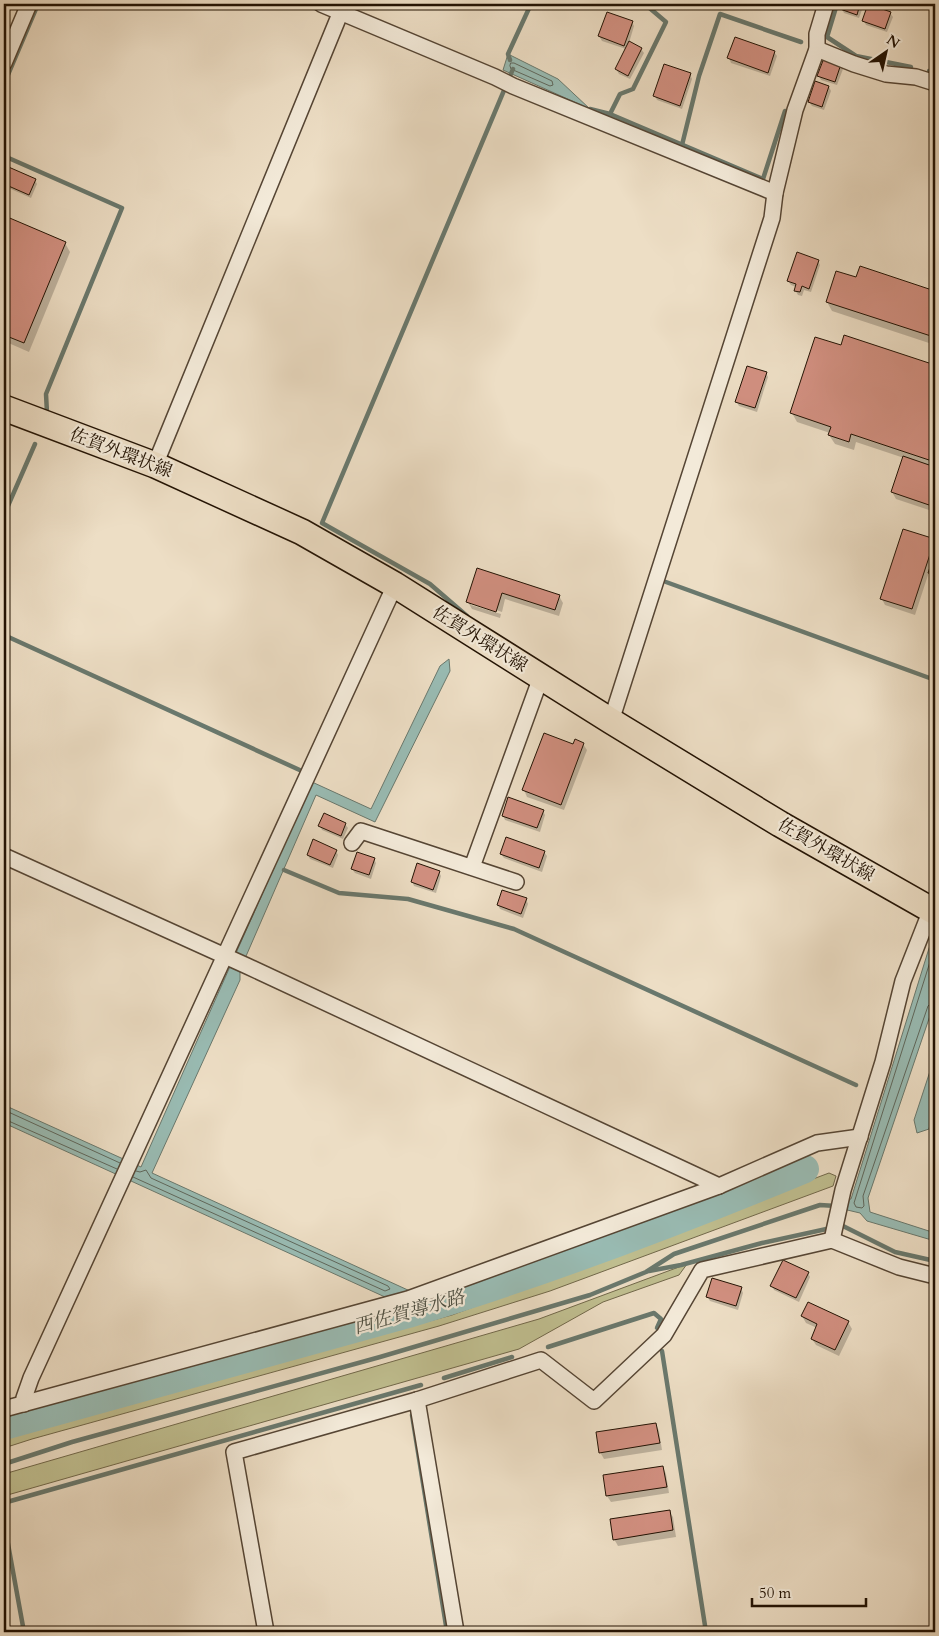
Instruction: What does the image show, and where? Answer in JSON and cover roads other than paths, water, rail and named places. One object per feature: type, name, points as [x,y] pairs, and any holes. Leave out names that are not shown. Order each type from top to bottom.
[{"type":"main road","name":"佐賀外環状線","points":[[4,408],[155,465],[302,532],[395,585],[610,721],[780,824],[934,908]]},
{"type":"street","points":[[4,63],[29,4]]},
{"type":"street","points":[[321,4],[343,8],[514,86],[775,193]]},
{"type":"street","points":[[610,721],[772,218],[775,193],[795,110],[817,48],[817,34],[826,4]]},
{"type":"street","points":[[155,465],[343,8]]},
{"type":"street","points":[[817,48],[854,64],[886,74],[916,77],[935,83]]},
{"type":"street","points":[[24,1404],[24,1398],[31,1378],[395,585]]},
{"type":"street","points":[[472,867],[541,677]]},
{"type":"street","points":[[352,843],[361,831],[516,882]]},
{"type":"street","points":[[4,856],[247,966],[719,1186]]},
{"type":"street","points":[[832,1240],[843,1190],[883,1062],[902,981],[934,908]]},
{"type":"street","points":[[4,1409],[408,1299],[719,1186],[817,1143],[860,1137]]},
{"type":"street","points":[[266,1632],[234,1452],[417,1400],[541,1360],[594,1401],[664,1335],[702,1270],[832,1240],[898,1267],[935,1276]]},
{"type":"street","points":[[417,1400],[456,1632]]},
{"type":"water","points":[[508,54],[558,79],[590,109],[503,70]]},
{"type":"water","points":[[449,659],[450,671],[375,822],[316,795],[240,970],[240,980],[152,1173],[410,1291],[385,1297],[4,1123],[4,1105],[141,1167],[312,782],[371,809],[440,666]]},
{"type":"water","points":[[935,929],[935,1001],[868,1198],[870,1212],[935,1233],[935,1241],[867,1221],[860,1213],[843,1209],[846,1199],[851,1199]]},
{"type":"water","points":[[935,1056],[935,1109],[933,1109],[929,1129],[917,1133],[914,1120]]},
{"type":"waterway","points":[[4,84],[38,4]]},
{"type":"waterway","points":[[510,60],[508,54],[531,4]]},
{"type":"waterway","points":[[837,4],[827,37],[856,56],[911,67]]},
{"type":"waterway","points":[[610,114],[620,94],[633,89],[666,22],[646,5]]},
{"type":"waterway","points":[[682,145],[699,76],[720,14],[801,42]]},
{"type":"waterway","points":[[467,616],[430,584],[322,523],[513,69]]},
{"type":"waterway","points":[[929,71],[935,74]]},
{"type":"waterway","points":[[590,109],[610,114],[763,179],[785,111]]},
{"type":"waterway","points":[[4,156],[122,208],[46,394],[47,413]]},
{"type":"waterway","points":[[4,515],[35,444]]},
{"type":"waterway","points":[[666,582],[935,680]]},
{"type":"waterway","points":[[4,635],[304,772]]},
{"type":"waterway","points":[[284,870],[339,893],[408,899],[514,929],[856,1085]]},
{"type":"waterway","name":"西佐賀導水路","points":[[4,1426],[408,1314],[509,1282],[707,1209],[805,1169]]},
{"type":"waterway","points":[[4,1464],[72,1442],[380,1357],[590,1295],[646,1272],[674,1254],[820,1205],[836,1206]]},
{"type":"waterway","points":[[839,1227],[843,1226],[895,1252],[935,1261]]},
{"type":"waterway","points":[[649,1271],[681,1265],[762,1243],[831,1228]]},
{"type":"waterway","points":[[548,1347],[654,1313],[661,1319],[657,1328]]},
{"type":"waterway","points":[[662,1351],[706,1632]]},
{"type":"waterway","points":[[444,1378],[512,1357]]},
{"type":"waterway","points":[[7,1502],[421,1385]]},
{"type":"waterway","points":[[412,1415],[447,1632]]},
{"type":"waterway","points":[[4,1522],[24,1632]]}]
